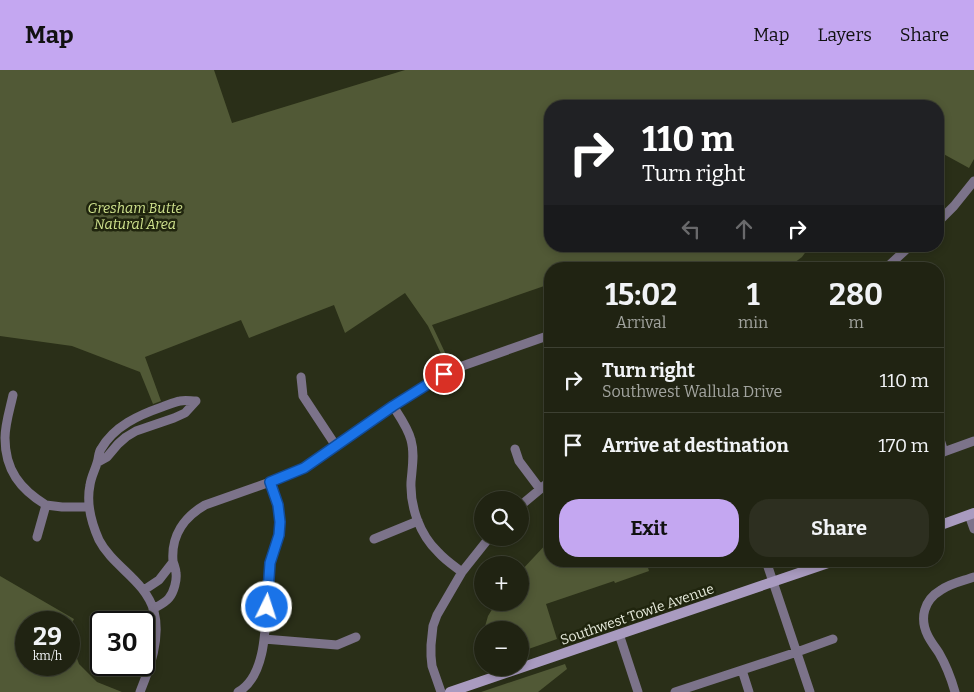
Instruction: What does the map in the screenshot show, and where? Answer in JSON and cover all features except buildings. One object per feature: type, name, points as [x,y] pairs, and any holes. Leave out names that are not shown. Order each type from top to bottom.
[{"type":"main road","points":[[944,524],[972,514]]},
{"type":"main road","name":"Southwest Towle Avenue","points":[[450,692],[817,567]]},
{"type":"street","points":[[944,216],[974,181]]},
{"type":"street","points":[[893,262],[903,252]]},
{"type":"street","points":[[98,462],[107,457],[126,437],[136,431],[184,413],[196,401],[180,401],[146,413],[129,422],[111,436],[99,451],[98,462],[90,485],[89,507],[95,531],[106,552],[144,590],[154,611],[170,598],[174,590],[176,571],[173,562],[174,545],[182,523],[195,511],[206,505],[304,468],[393,406],[451,370],[544,337]]},
{"type":"street","points":[[301,377],[303,396],[336,446]]},
{"type":"street","points":[[13,395],[3,456],[13,474],[33,497],[46,505],[89,507]]},
{"type":"street","points":[[393,406],[411,438],[413,450],[411,484],[418,521],[438,552],[462,572]]},
{"type":"street","points":[[944,452],[974,441]]},
{"type":"street","points":[[515,449],[519,462],[540,489]]},
{"type":"street","points":[[238,692],[248,684],[260,664],[264,639],[270,569],[279,535],[280,522],[278,505],[270,482]]},
{"type":"street","points":[[529,498],[544,486]]},
{"type":"street","points":[[37,538],[46,505]]},
{"type":"street","points":[[972,514],[974,529]]},
{"type":"street","points":[[374,539],[418,521]]},
{"type":"street","points":[[441,692],[432,666],[431,636],[433,626],[462,572],[482,546]]},
{"type":"street","points":[[144,590],[159,580],[173,562]]},
{"type":"street","points":[[768,567],[810,692]]},
{"type":"street","points":[[955,692],[947,668],[928,637],[925,628],[925,609],[928,602],[940,590],[974,577]]},
{"type":"street","points":[[155,620],[155,638]]},
{"type":"street","points":[[619,634],[638,692]]},
{"type":"street","points":[[264,639],[337,645],[356,637]]},
{"type":"street","points":[[675,692],[833,639]]},
{"type":"street","points":[[742,670],[749,692]]},
{"type":"street","points":[[140,692],[146,676]]},
{"type":"green space","name":"Gresham Butte Natural Area","points":[[0,70],[214,70],[232,123],[405,70],[974,70],[974,159],[969,168],[944,154],[944,100],[544,100],[544,252],[806,252],[795,262],[544,262],[544,286],[432,325],[449,361],[445,362],[428,326],[405,293],[345,333],[334,305],[249,338],[241,320],[145,357],[161,401],[153,404],[140,372],[72,346],[0,336]]},
{"type":"green space","points":[[544,546],[544,567],[648,567],[649,571],[546,604],[557,639],[529,649],[529,621],[487,621],[491,611],[529,611],[529,562]]},
{"type":"green space","points":[[0,576],[60,611],[15,611],[15,676],[80,676],[80,665],[97,682],[122,692],[0,692]]},
{"type":"green space","points":[[565,664],[567,669],[538,692],[481,692]]},
{"type":"route","points":[[267,607],[270,563],[279,535],[280,522],[278,505],[270,482],[304,468],[393,406],[444,374]]}]
